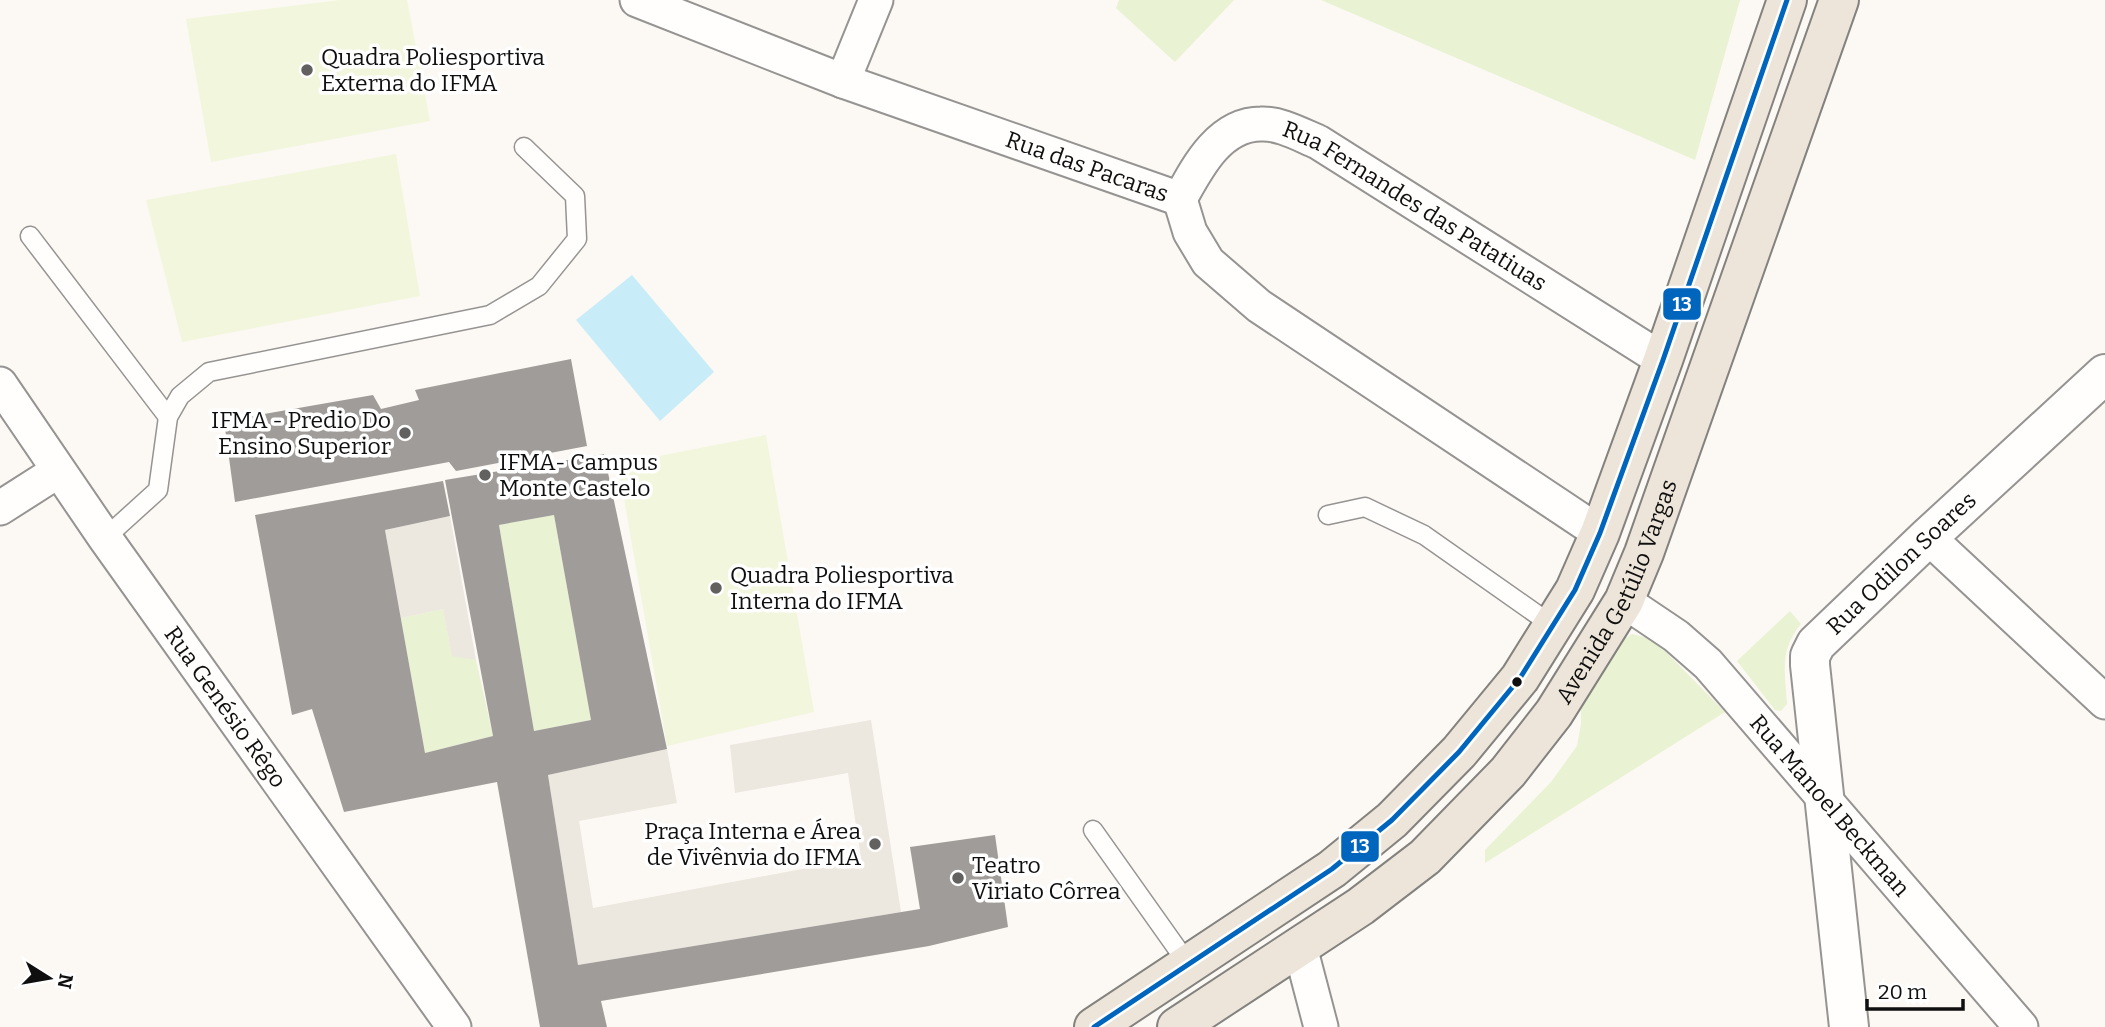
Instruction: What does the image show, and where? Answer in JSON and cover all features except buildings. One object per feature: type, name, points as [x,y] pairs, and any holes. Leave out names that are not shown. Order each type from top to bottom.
[{"type":"main road","name":"Avenida Getúlio Vargas","points":[[1177,1027],[1361,906],[1425,857],[1508,772],[1554,713],[1624,601],[1644,554],[1839,0]]},
{"type":"main road","name":"Avenida Getúlio Vargas","points":[[1094,1027],[1332,869],[1392,820],[1459,752],[1520,678],[1575,590],[1600,533],[1784,10]]},
{"type":"main road","points":[[1784,10],[1768,110],[1776,124],[1793,129]]},
{"type":"street","name":"Rua das Pacaras","points":[[637,0],[843,81],[1180,199],[1190,232],[1208,262],[1259,306],[1600,533]]},
{"type":"street","points":[[843,81],[876,0]]},
{"type":"street","name":"Rua Fernandes das Patatiuas","points":[[1180,199],[1200,162],[1222,139],[1237,130],[1261,124],[1289,130],[1318,142],[1663,360]]},
{"type":"street","name":"Rua Odilon Soares","points":[[1825,802],[1810,665],[1812,650],[1928,537],[2105,374]]},
{"type":"street","name":"Rua Genésio Rêgo","points":[[0,384],[105,538],[454,1027]]},
{"type":"street","points":[[0,508],[58,471]]},
{"type":"street","points":[[1928,537],[2105,702]]},
{"type":"street","name":"Rua Manoel Beckman","points":[[1624,601],[1676,636],[1708,664],[2021,1027]]},
{"type":"street","points":[[1825,802],[1849,1027]]},
{"type":"street","points":[[1300,947],[1321,1027]]},
{"type":"lane","points":[[105,538],[158,490],[168,416],[180,396],[209,372],[490,315],[539,286],[577,239],[575,196],[524,147]]},
{"type":"lane","points":[[30,236],[168,416]]},
{"type":"lane","points":[[1328,515],[1365,507],[1424,535],[1552,625]]},
{"type":"lane","points":[[1093,830],[1188,964]]},
{"type":"green space","name":"Quadra Poliesportiva Externa do IFMA","points":[[340,0],[407,0],[430,121],[211,162],[186,19]]},
{"type":"green space","points":[[1119,0],[1234,0],[1175,62],[1116,8]]},
{"type":"green space","points":[[1321,0],[1740,0],[1695,160]]},
{"type":"green space","points":[[396,154],[420,296],[182,342],[146,200]]},
{"type":"green space","name":"Quadra Poliesportiva Interna do IFMA","points":[[766,435],[814,712],[667,746],[618,464]]},
{"type":"green space","points":[[554,515],[591,720],[534,731],[499,525]]},
{"type":"green space","points":[[443,609],[452,655],[476,660],[493,736],[425,753],[401,618]]},
{"type":"green space","points":[[1790,611],[1801,624],[1786,652],[1787,704],[1781,711],[1775,710],[1737,661]]},
{"type":"green space","points":[[1632,634],[1648,638],[1659,645],[1725,712],[1485,863],[1485,850],[1551,782],[1577,746],[1581,704],[1619,642]]},
{"type":"shaded area","points":[[450,516],[476,660],[452,656],[443,609],[401,618],[385,530]]},
{"type":"shaded area","name":"Praça Interna e Área de Vivênvia do IFMA","points":[[871,720],[901,912],[578,965],[548,775],[667,749],[677,803],[579,821],[593,908],[861,858],[848,773],[735,793],[730,745]]},
{"type":"water","points":[[632,275],[714,372],[660,421],[576,320]]},
{"type":"transit line","name":"13","points":[[1094,1027],[1332,869],[1392,820],[1459,752],[1520,678],[1575,590],[1600,533],[1663,360],[1787,0]]},
{"type":"place","name":"Quadra Poliesportiva Externa do IFMA","points":[[307,70]]},
{"type":"place","name":"IFMA - Predio Do Ensino Superior","points":[[405,433]]},
{"type":"place","name":"IFMA- Campus Monte Castelo","points":[[485,475]]},
{"type":"place","name":"Quadra Poliesportiva Interna do IFMA","points":[[716,588]]},
{"type":"place","name":"Praça Interna e Área de Vivênvia do IFMA","points":[[875,844]]},
{"type":"place","name":"Teatro Viriato Côrrea","points":[[958,878]]}]
